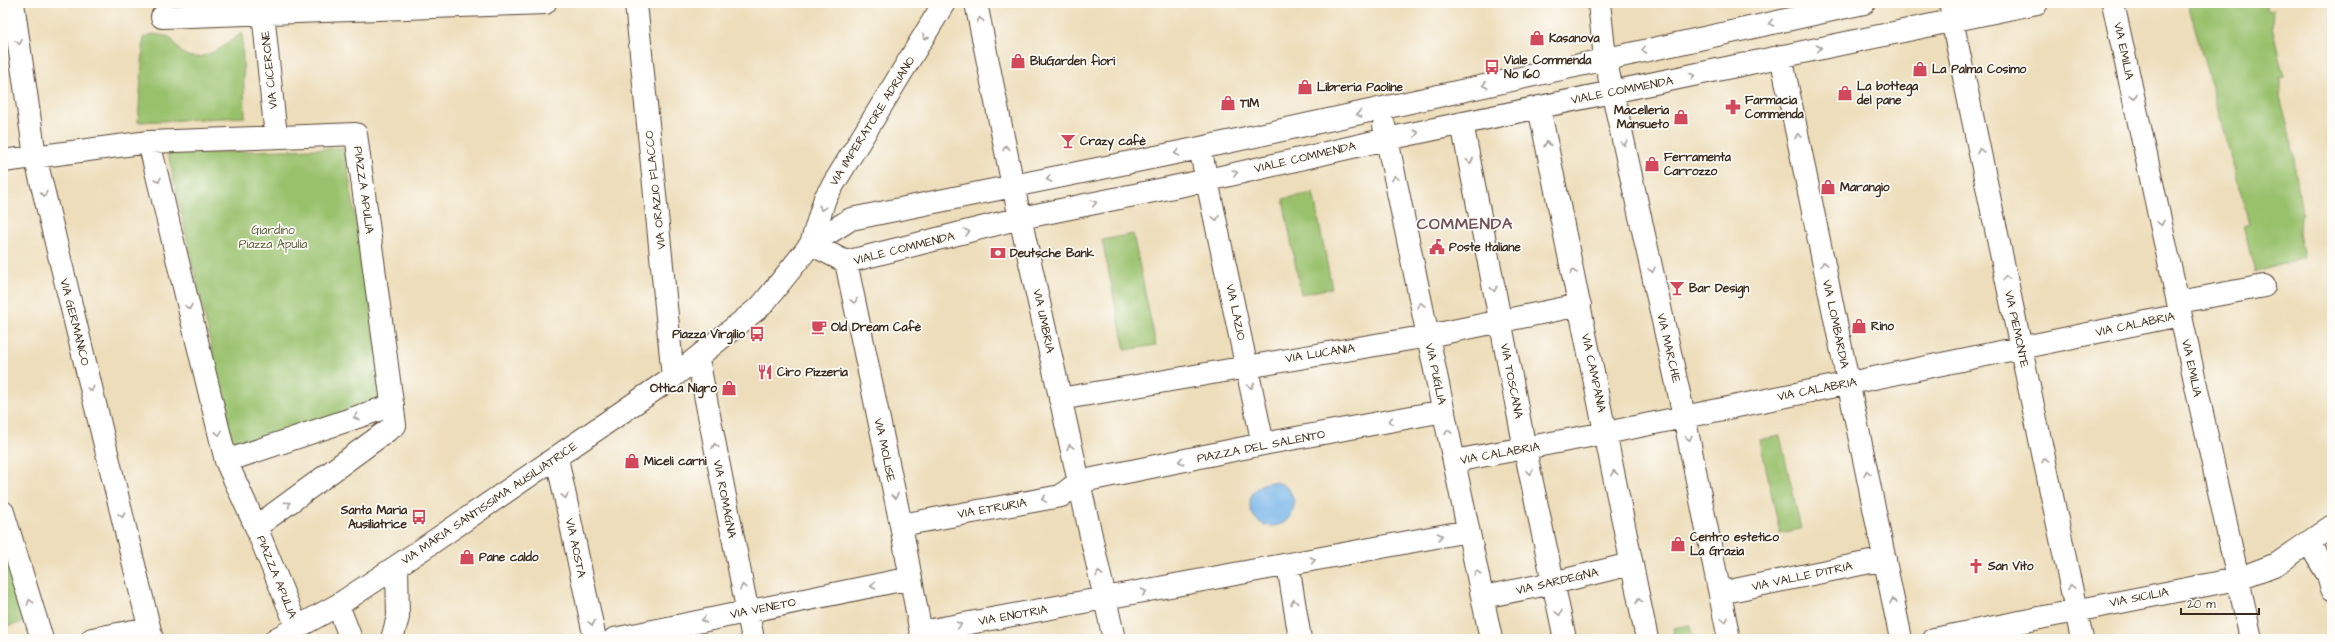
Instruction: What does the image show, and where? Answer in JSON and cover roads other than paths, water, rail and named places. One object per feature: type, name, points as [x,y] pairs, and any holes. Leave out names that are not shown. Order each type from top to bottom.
[{"type":"street","name":"VIA GERMANICO","points":[[13,3],[35,156],[150,634]]},
{"type":"street","points":[[162,17],[262,9],[545,3]]},
{"type":"street","name":"VIA ORAZIO FLACCO","points":[[636,3],[673,377]]},
{"type":"street","name":"VIA IMPERATORE ADRIANO","points":[[810,244],[825,198],[944,3]]},
{"type":"street","name":"VIA UMBRIA","points":[[976,3],[1013,186],[1022,218],[1078,482],[1114,639]]},
{"type":"street","name":"VIA MARCHE","points":[[1599,3],[1605,58],[1684,416],[1729,639]]},
{"type":"street","points":[[698,359],[762,305],[810,244],[851,219],[1200,148],[1605,58],[1864,3]]},
{"type":"street","name":"VIALE COMMENDA","points":[[810,244],[846,262],[1022,218],[1208,180],[1387,139],[1781,56],[1952,11],[2037,3]]},
{"type":"street","name":"VIA EMILIA","points":[[2114,3],[2251,639]]},
{"type":"street","name":"VIA CICERONE","points":[[262,9],[276,137]]},
{"type":"street","name":"VIA PIEMONTE","points":[[1952,11],[2082,639]]},
{"type":"street","name":"VIA LOMBARDIA","points":[[1781,56],[1901,639]]},
{"type":"street","name":"VIA CAMPANIA","points":[[1539,107],[1647,639]]},
{"type":"street","name":"VIA PUGLIA","points":[[1381,109],[1491,639]]},
{"type":"street","name":"VIA TOSCANA","points":[[1462,123],[1525,449],[1565,639]]},
{"type":"street","name":"PIAZZA APULIA","points":[[3,161],[149,142],[356,134],[395,425],[256,527]]},
{"type":"street","name":"PIAZZA APULIA","points":[[149,142],[226,461],[256,527],[297,626]]},
{"type":"street","points":[[1200,148],[1208,180]]},
{"type":"street","name":"VIA LAZIO","points":[[1208,180],[1263,444]]},
{"type":"street","name":"VIA MOLISE","points":[[846,262],[901,525],[921,635]]},
{"type":"street","name":"VIA CALABRIA","points":[[1454,461],[1606,433],[1848,382],[2021,349],[2264,286]]},
{"type":"street","name":"VIA LUCANIA","points":[[1060,399],[1247,365],[1428,336],[1580,305]]},
{"type":"street","name":"VIA MARIA SANTISSIMA AUSILIATRICE","points":[[276,639],[338,604],[398,566],[557,458],[698,359]]},
{"type":"street","name":"VIA ROMAGNA","points":[[698,359],[753,639]]},
{"type":"street","points":[[226,461],[393,405]]},
{"type":"street","name":"PIAZZA DEL SALENTO","points":[[1078,482],[1263,444],[1444,411]]},
{"type":"street","name":"VIA AOSTA","points":[[557,458],[595,639]]},
{"type":"street","name":"VIA ETRURIA","points":[[901,525],[1061,496],[1078,482]]},
{"type":"street","points":[[3,512],[42,639]]},
{"type":"street","name":"VIA SICILIA","points":[[1934,639],[2237,579],[2277,564],[2332,526]]},
{"type":"street","points":[[1105,599],[1468,531]]},
{"type":"street","points":[[2309,543],[2328,575],[2332,589]]},
{"type":"street","name":"VIA VALLE D'ITRIA","points":[[1720,593],[1884,559]]},
{"type":"street","name":"VIA SARDEGNA","points":[[1482,597],[1553,583],[1632,564]]},
{"type":"street","points":[[1288,565],[1296,638]]},
{"type":"street","points":[[392,639],[398,618],[398,566]]},
{"type":"street","name":"VIA VENETO","points":[[614,639],[911,578]]},
{"type":"street","name":"VIA ENOTRIA","points":[[921,635],[1105,599]]},
{"type":"street","points":[[338,604],[351,639]]},
{"type":"street","points":[[398,618],[407,639]]},
{"type":"street","points":[[92,639],[150,634]]},
{"type":"water","points":[[1276,482],[1288,488],[1293,496],[1293,512],[1288,520],[1280,525],[1268,526],[1256,520],[1251,512],[1250,500],[1256,488],[1264,483]]},
{"type":"place","name":"Kasanova","points":[[1537,38]]},
{"type":"place","name":"BluGarden fiori","points":[[1018,61]]},
{"type":"place","name":"Viale Commenda No 160","points":[[1492,67]]},
{"type":"place","name":"La Palma Cosimo","points":[[1920,69]]},
{"type":"place","name":"Libreria Paoline","points":[[1305,87]]},
{"type":"place","name":"La bottega del pane","points":[[1845,93]]},
{"type":"place","name":"TIM","points":[[1228,103]]},
{"type":"place","name":"Farmacia Commenda","points":[[1733,107]]},
{"type":"place","name":"Macelleria Mansueto","points":[[1681,117]]},
{"type":"place","name":"Crazy cafè","points":[[1068,141]]},
{"type":"place","name":"Ferramenta Carrozzo","points":[[1652,164]]},
{"type":"place","name":"Marangio","points":[[1828,187]]},
{"type":"place","name":"Poste Italiane","points":[[1437,247]]},
{"type":"place","name":"Deutsche Bank","points":[[998,253]]},
{"type":"place","name":"Bar Design","points":[[1677,288]]},
{"type":"place","name":"Rino","points":[[1859,326]]},
{"type":"place","name":"Old Dream Cafè","points":[[819,327]]},
{"type":"place","name":"Piazza Virgilio","points":[[757,334]]},
{"type":"place","name":"Ciro Pizzeria","points":[[765,372]]},
{"type":"place","name":"Ottica Nigro","points":[[729,388]]},
{"type":"place","name":"Miceli carni","points":[[632,461]]},
{"type":"place","name":"Santa Maria Ausiliatrice","points":[[419,517]]},
{"type":"place","name":"Centro estetico La Grazia","points":[[1678,544]]},
{"type":"place","name":"Pane caldo","points":[[467,557]]},
{"type":"place","name":"San Vito","points":[[1976,566]]},
{"type":"district","name":"COMMENDA","points":[[1465,223]]},
{"type":"park label","name":"Giardino Piazza Apulia","points":[[273,237]]}]
